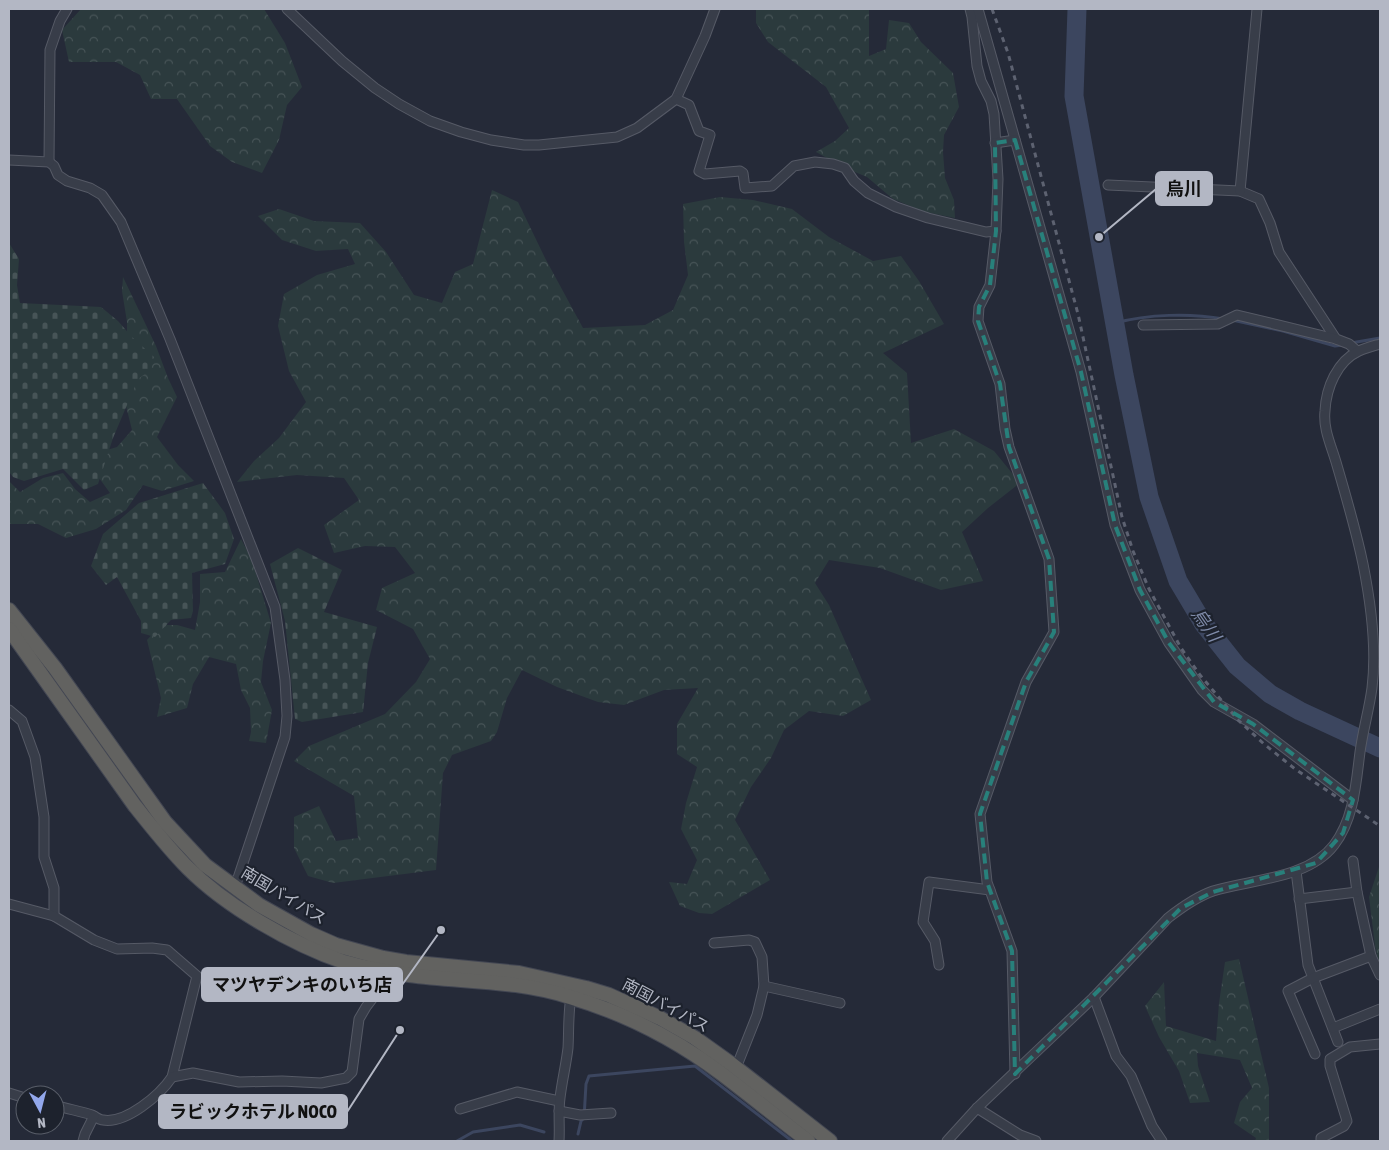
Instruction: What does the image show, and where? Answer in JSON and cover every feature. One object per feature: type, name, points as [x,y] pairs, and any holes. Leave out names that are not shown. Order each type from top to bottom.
[{"type":"highway","name":"南国バイパス","points":[[9,610],[55,668],[164,822],[205,865],[279,917],[311,934],[382,964],[406,962],[519,973],[609,995],[660,1018],[695,1038],[830,1141]]},
{"type":"highway","name":"南国バイパス","points":[[9,629],[136,806],[189,869],[233,905],[273,929],[312,949],[336,958],[535,988],[571,997],[659,1033],[721,1073],[808,1141]]},
{"type":"street","points":[[49,162],[50,50],[60,21],[67,9]]},
{"type":"street","points":[[287,9],[342,61],[375,88],[399,104],[430,121],[461,132],[491,140],[524,145],[617,137],[637,128],[676,98],[705,36],[715,9]]},
{"type":"street","points":[[970,9],[977,66],[981,81],[991,101],[994,114],[998,179],[996,231],[990,285],[979,307],[978,321],[1000,384],[1005,430],[1009,447],[1049,559],[1054,632],[1026,682],[980,814],[987,882],[1012,951],[1015,1074]]},
{"type":"street","points":[[978,9],[1081,372],[1115,525],[1140,590],[1168,643],[1202,690],[1214,702],[1253,724],[1353,800]]},
{"type":"street","points":[[1240,191],[1258,9]]},
{"type":"street","points":[[676,98],[689,105],[699,131],[710,135],[699,171],[705,174],[740,171],[743,173],[745,188],[754,188],[772,186],[794,166],[815,162],[833,164],[845,168],[854,181],[868,193],[896,207],[928,218],[986,232],[996,231]]},
{"type":"street","points":[[995,143],[1015,140]]},
{"type":"street","points":[[9,160],[49,162],[54,166],[58,175],[67,181],[90,188],[102,196],[120,222],[170,338],[275,607],[286,680],[287,716],[285,737],[235,887]]},
{"type":"street","points":[[1108,185],[1240,191],[1259,199],[1280,252],[1336,339]]},
{"type":"street","points":[[1143,325],[1218,324],[1237,315],[1336,339],[1349,344],[1357,352]]},
{"type":"street","points":[[947,1141],[977,1108],[1015,1074],[1094,996],[1168,918],[1189,903],[1213,892],[1274,877],[1316,863],[1334,846],[1343,833],[1350,816],[1364,726],[1372,690],[1371,619],[1363,566],[1336,460],[1327,437],[1324,412],[1328,389],[1342,363],[1357,352],[1380,344]]},
{"type":"street","points":[[9,710],[22,721],[35,757],[44,817],[44,857],[54,888],[54,916]]},
{"type":"street","points":[[1353,861],[1357,892],[1371,956],[1380,975]]},
{"type":"street","points":[[1296,870],[1308,965],[1338,1042]]},
{"type":"street","points":[[939,964],[935,941],[923,922],[929,882],[990,890]]},
{"type":"street","points":[[1299,899],[1357,892]]},
{"type":"street","points":[[9,904],[54,916],[94,940],[117,949],[152,948],[167,950],[197,976],[172,1077],[166,1086],[130,1114],[118,1119],[102,1120],[65,1109]]},
{"type":"street","points":[[714,944],[749,940],[755,942],[762,957],[764,986],[757,1014],[736,1068]]},
{"type":"street","points":[[1315,1054],[1288,991],[1313,978],[1371,956]]},
{"type":"street","points":[[172,1077],[193,1073],[239,1082],[282,1081],[321,1083],[346,1078],[352,1072],[361,1014],[378,990],[382,964]]},
{"type":"street","points":[[764,986],[840,1004]]},
{"type":"street","points":[[1094,996],[1116,1056],[1131,1076],[1152,1126],[1162,1141]]},
{"type":"street","points":[[559,1141],[559,1111],[568,1049],[568,1015],[571,997]]},
{"type":"street","points":[[1333,1028],[1380,1009]]},
{"type":"street","points":[[1321,1141],[1321,1138],[1344,1126],[1347,1121],[1330,1066],[1330,1059],[1350,1047],[1380,1044]]},
{"type":"street","points":[[460,1109],[517,1092],[560,1101]]},
{"type":"street","points":[[977,1108],[1020,1135],[1036,1141]]},
{"type":"street","points":[[559,1111],[580,1115],[611,1112]]},
{"type":"street","points":[[84,1141],[85,1134],[94,1116]]},
{"type":"highlighted area","points":[[1015,140],[1081,372],[1115,525],[1140,590],[1169,643],[1214,702],[1253,724],[1353,800],[1343,833],[1316,863],[1213,892],[1181,908],[1015,1074],[1012,951],[987,882],[980,814],[1026,682],[1054,632],[1049,559],[1009,447],[1000,384],[978,321],[979,307],[990,285],[996,231],[995,143]]},
{"type":"green space","points":[[81,9],[264,9],[285,43],[302,87],[287,105],[279,140],[262,173],[232,162],[210,146],[177,99],[151,99],[140,75],[116,62],[69,62],[62,30]]},
{"type":"green space","points":[[756,9],[869,9],[869,56],[886,49],[889,20],[909,23],[921,42],[953,73],[959,107],[944,135],[943,152],[945,178],[954,200],[955,218],[925,212],[893,199],[867,177],[845,168],[816,152],[835,141],[849,128],[826,87],[768,42],[756,23]]},
{"type":"green space","points":[[492,190],[518,202],[545,258],[583,328],[645,325],[673,310],[688,275],[684,242],[683,204],[720,197],[753,200],[792,209],[829,237],[873,261],[901,256],[919,281],[944,324],[883,353],[907,373],[911,443],[954,429],[994,451],[1020,483],[988,508],[962,532],[983,581],[941,590],[880,568],[829,560],[815,583],[829,605],[871,700],[843,716],[809,711],[784,730],[771,758],[751,787],[735,820],[770,880],[712,914],[699,913],[680,906],[669,882],[687,884],[697,860],[681,829],[686,803],[697,767],[677,754],[677,724],[698,688],[664,690],[624,705],[598,702],[557,687],[522,670],[507,698],[497,732],[491,741],[452,755],[443,773],[436,870],[333,883],[308,876],[294,848],[294,817],[319,806],[336,841],[358,838],[354,796],[294,761],[309,746],[385,714],[416,682],[430,659],[413,629],[376,610],[382,588],[415,573],[395,547],[365,546],[334,553],[324,525],[359,500],[344,478],[297,475],[237,482],[254,461],[279,438],[306,402],[289,371],[278,326],[284,294],[317,275],[355,264],[348,249],[316,251],[282,240],[258,216],[279,209],[314,221],[360,223],[386,252],[414,295],[442,303],[455,272],[473,264]]},
{"type":"green space","points":[[9,243],[19,259],[17,285],[20,303],[101,307],[154,357],[149,371],[138,379],[113,438],[98,484],[84,490],[63,469],[24,481],[13,477],[9,472]]},
{"type":"green space","points":[[123,277],[156,346],[177,397],[157,437],[178,465],[194,481],[162,491],[143,485],[126,510],[96,529],[66,538],[38,524],[9,524],[9,481],[20,492],[43,478],[63,473],[75,489],[90,502],[110,493],[94,471],[97,453],[117,447],[132,430],[125,402],[127,322],[122,291]]},
{"type":"green space","points":[[203,483],[225,513],[234,539],[225,564],[192,573],[193,611],[191,618],[171,620],[155,637],[141,633],[141,621],[117,577],[106,585],[91,566],[103,534],[139,503]]},
{"type":"green space","points":[[241,539],[252,560],[271,623],[263,661],[261,682],[272,710],[266,743],[249,741],[251,732],[250,708],[241,690],[236,664],[209,657],[193,684],[187,708],[157,717],[161,698],[147,640],[161,625],[177,625],[195,630],[200,602],[200,574],[225,572]]},
{"type":"green space","points":[[298,548],[342,570],[324,612],[377,627],[368,663],[363,712],[302,722],[295,719],[285,621],[270,564]]},
{"type":"green space","points":[[1380,864],[1380,970],[1369,897]]},
{"type":"green space","points":[[1239,959],[1269,1088],[1269,1141],[1255,1141],[1256,1138],[1234,1123],[1240,1102],[1252,1088],[1240,1060],[1197,1053],[1198,1066],[1210,1102],[1190,1103],[1179,1071],[1159,1037],[1145,1006],[1164,982],[1166,1026],[1216,1041],[1225,962]]},
{"type":"waterway","name":"烏川","points":[[1077,9],[1074,96],[1124,375],[1149,497],[1178,581],[1203,623],[1237,666],[1270,694],[1300,711],[1380,748]]},
{"type":"waterway","points":[[1115,323],[1169,315],[1224,319]]},
{"type":"waterway","points":[[1232,320],[1283,331],[1335,346],[1343,345]]},
{"type":"waterway","points":[[1351,343],[1380,338]]},
{"type":"waterway","points":[[578,1134],[581,1121],[584,1118],[586,1084],[589,1076],[695,1066],[792,1141]]},
{"type":"waterway","points":[[457,1141],[473,1132],[520,1125],[544,1132]]},
{"type":"railway","points":[[992,9],[1008,53],[1078,314],[1122,517],[1133,551],[1149,589],[1181,648],[1200,675],[1238,720],[1295,769],[1380,826]]},
{"type":"place","name":"烏川","points":[[1099,237]]},
{"type":"place","name":"マツヤデンキのいち店","points":[[441,930]]},
{"type":"place","name":"ラビックホテル NOCO","points":[[400,1030]]}]
